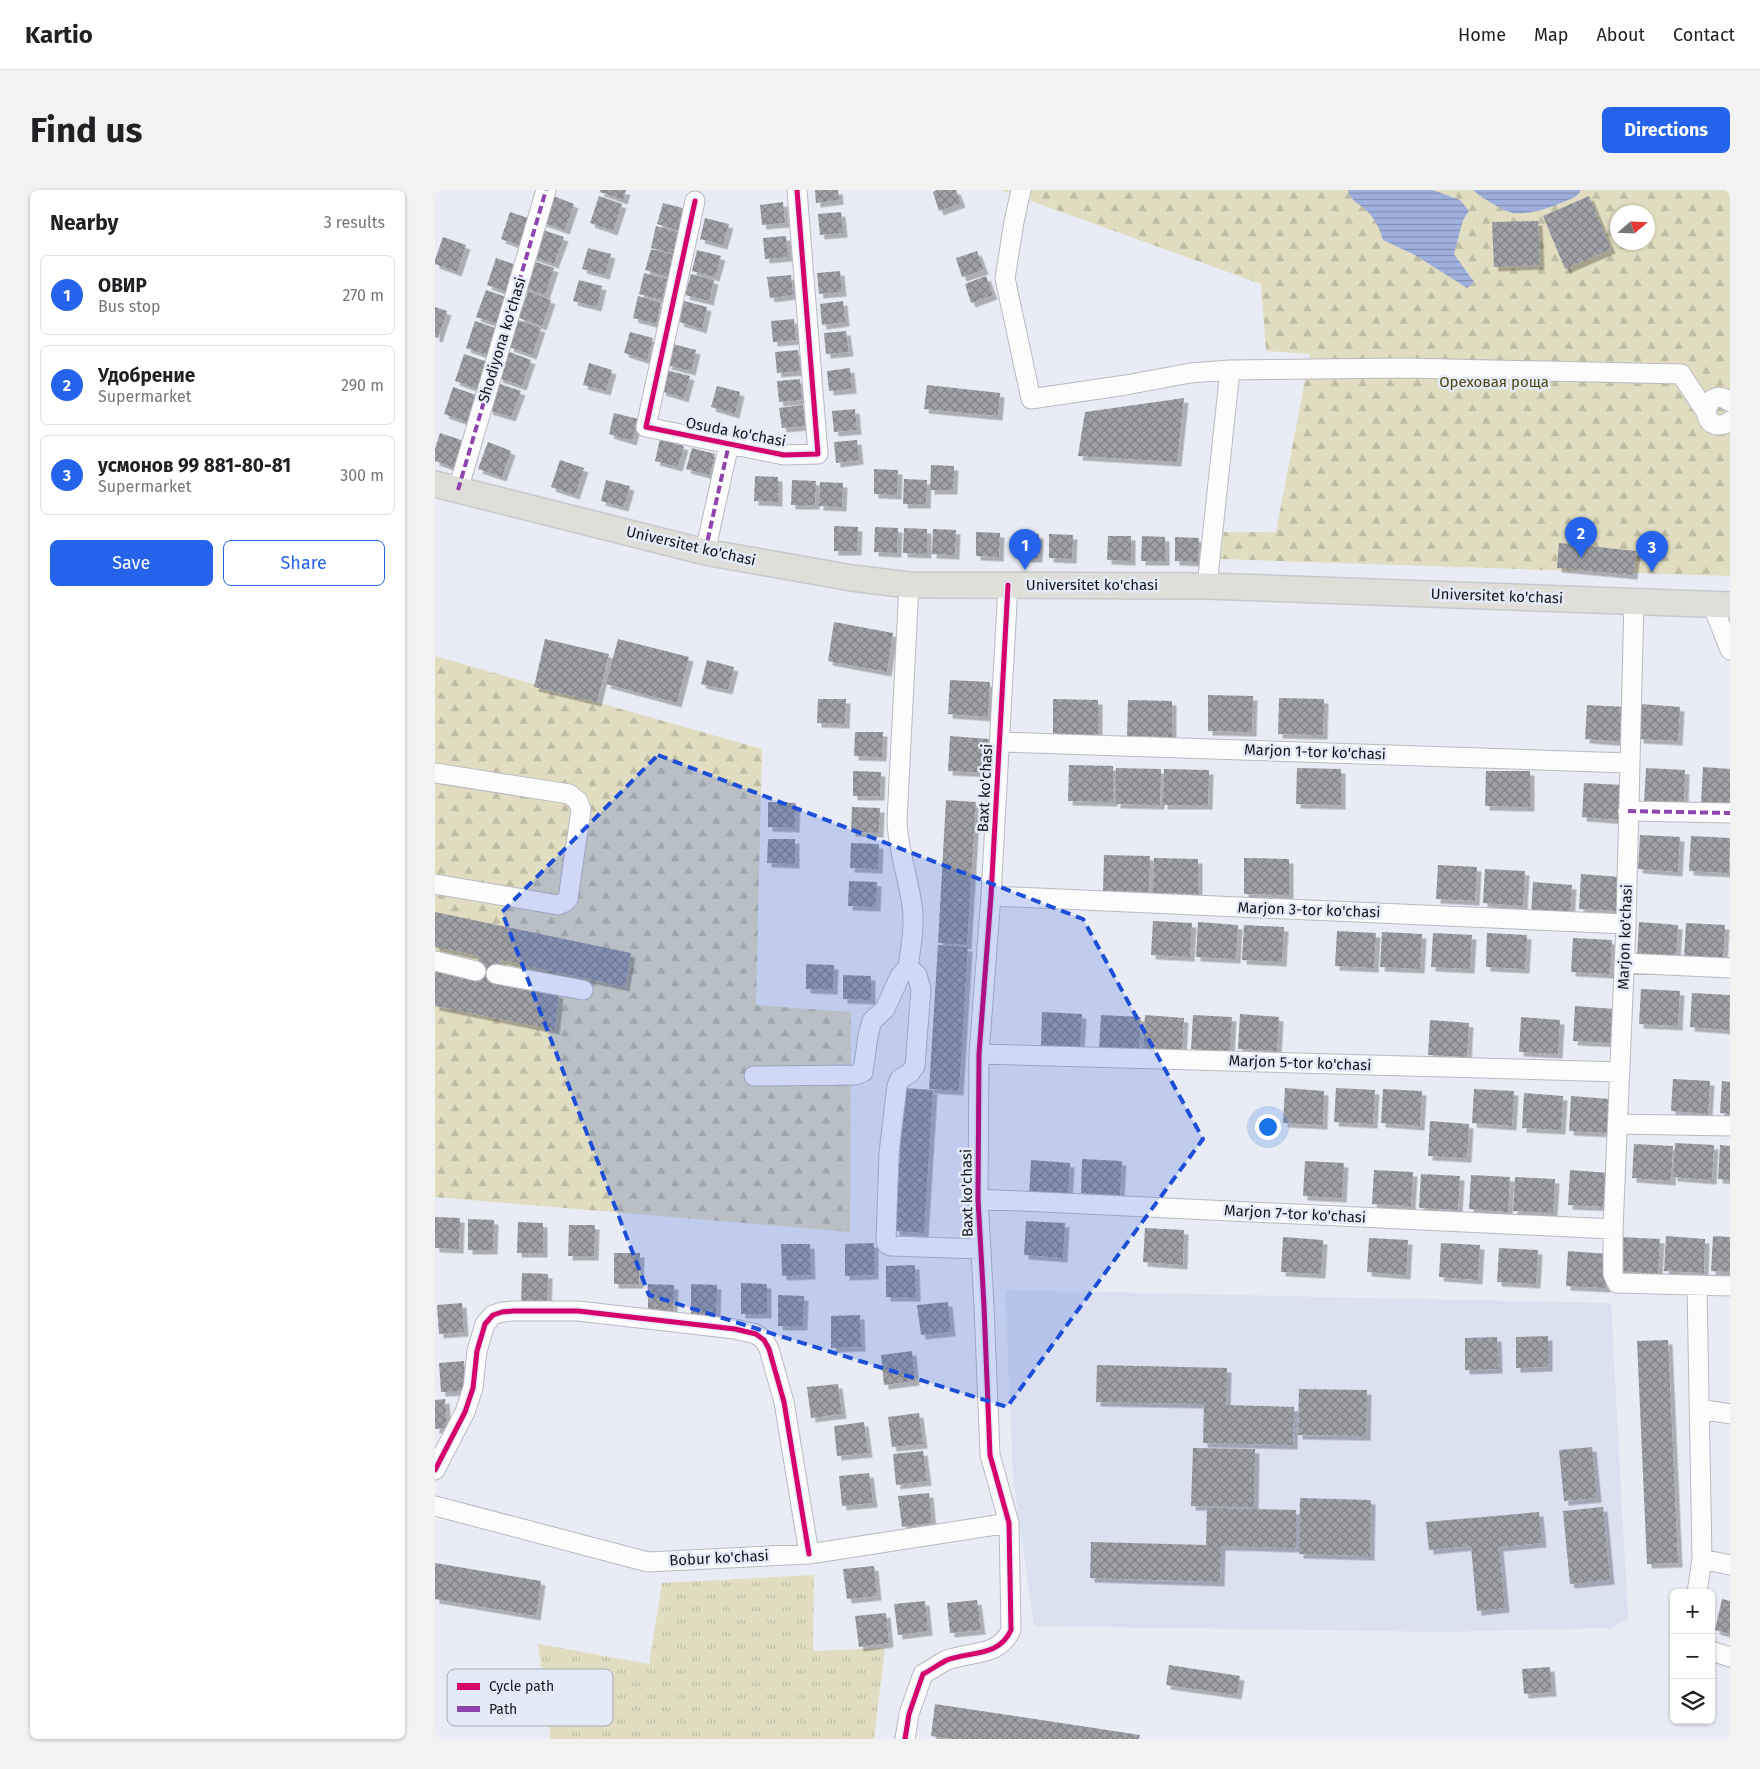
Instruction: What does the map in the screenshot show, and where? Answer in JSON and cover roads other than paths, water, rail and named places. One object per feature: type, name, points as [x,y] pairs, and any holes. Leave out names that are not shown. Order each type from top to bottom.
[{"type":"main road","name":"Universitet ko'chasi","points":[[446,487],[705,552],[852,578],[909,585],[1207,586],[1721,605]]},
{"type":"street","name":"Shodiyona ko'chasi","points":[[446,487],[546,190]]},
{"type":"street","name":"Osuda ko'chasi","points":[[695,200],[646,427],[784,455],[818,454],[797,190]]},
{"type":"street","points":[[1021,190],[1005,278],[1031,399],[1126,385],[1190,373],[1229,370],[1404,368],[1681,374],[1706,412],[1707,417],[1715,424],[1721,425],[1730,421]]},
{"type":"street","points":[[1207,586],[1229,370]]},
{"type":"street","points":[[1706,412],[1710,401],[1715,398],[1724,398],[1730,402]]},
{"type":"street","name":"Osuda ko'chasi","points":[[705,552],[729,444]]},
{"type":"street","points":[[753,1076],[855,1075],[863,1072],[872,1020],[885,1008],[900,976],[909,967],[913,907],[898,838],[897,821],[909,585]]},
{"type":"street","name":"Baxt ko'chasi","points":[[905,1739],[911,1707],[923,1674],[947,1660],[993,1649],[1001,1645],[1011,1630],[1012,1620],[1009,1524],[990,1455],[978,1198],[979,1054],[991,896],[1008,585]]},
{"type":"street","name":"Marjon ko'chasi","points":[[1634,601],[1626,924],[1613,1229],[1613,1274],[1617,1283],[1697,1285]]},
{"type":"street","points":[[1721,605],[1730,650]]},
{"type":"street","name":"Marjon 1-tor ko'chasi","points":[[1000,742],[1629,763]]},
{"type":"street","points":[[435,772],[569,794],[578,801],[581,810],[568,899],[563,903],[558,904],[435,884]]},
{"type":"street","points":[[1628,810],[1730,813]]},
{"type":"street","name":"Marjon 3-tor ko'chasi","points":[[991,896],[1626,924]]},
{"type":"street","points":[[435,962],[476,971]]},
{"type":"street","points":[[1624,963],[1730,968]]},
{"type":"street","points":[[909,967],[917,975],[921,989],[915,1066],[900,1079],[897,1086],[889,1154],[887,1244],[891,1246],[981,1249]]},
{"type":"street","points":[[496,974],[583,990]]},
{"type":"street","name":"Marjon 5-tor ko'chasi","points":[[979,1054],[1621,1072]]},
{"type":"street","points":[[1618,1124],[1730,1126]]},
{"type":"street","name":"Marjon 7-tor ko'chasi","points":[[978,1198],[1613,1229]]},
{"type":"street","points":[[1698,1589],[1702,1559],[1697,1285],[1730,1286]]},
{"type":"street","points":[[435,1470],[465,1412],[473,1388],[477,1351],[482,1333],[485,1324],[493,1315],[513,1311],[578,1311],[735,1329],[756,1334],[764,1340],[769,1349],[784,1402],[809,1554]]},
{"type":"street","points":[[1700,1409],[1730,1414]]},
{"type":"street","name":"Bobur ko'chasi","points":[[435,1506],[648,1562],[809,1554],[1009,1524]]},
{"type":"street","points":[[1702,1559],[1730,1565]]},
{"type":"street","points":[[1715,1652],[1730,1657]]},
{"type":"water","points":[[1348,190],[1433,190],[1460,200],[1469,211],[1463,220],[1454,254],[1474,282],[1467,288],[1415,255],[1383,240],[1379,228],[1372,217],[1353,200]]},
{"type":"water","points":[[1473,190],[1580,190],[1580,192],[1575,197],[1538,211],[1514,213],[1487,200]]},
{"type":"place","name":"Удобрение","points":[[1581,558]]},
{"type":"place","name":"ОВИР","points":[[1025,570]]},
{"type":"place","name":"усмонов 99 881-80-81","points":[[1652,572]]},
{"type":"park label","name":"Ореховая роща","points":[[1494,382]]}]
